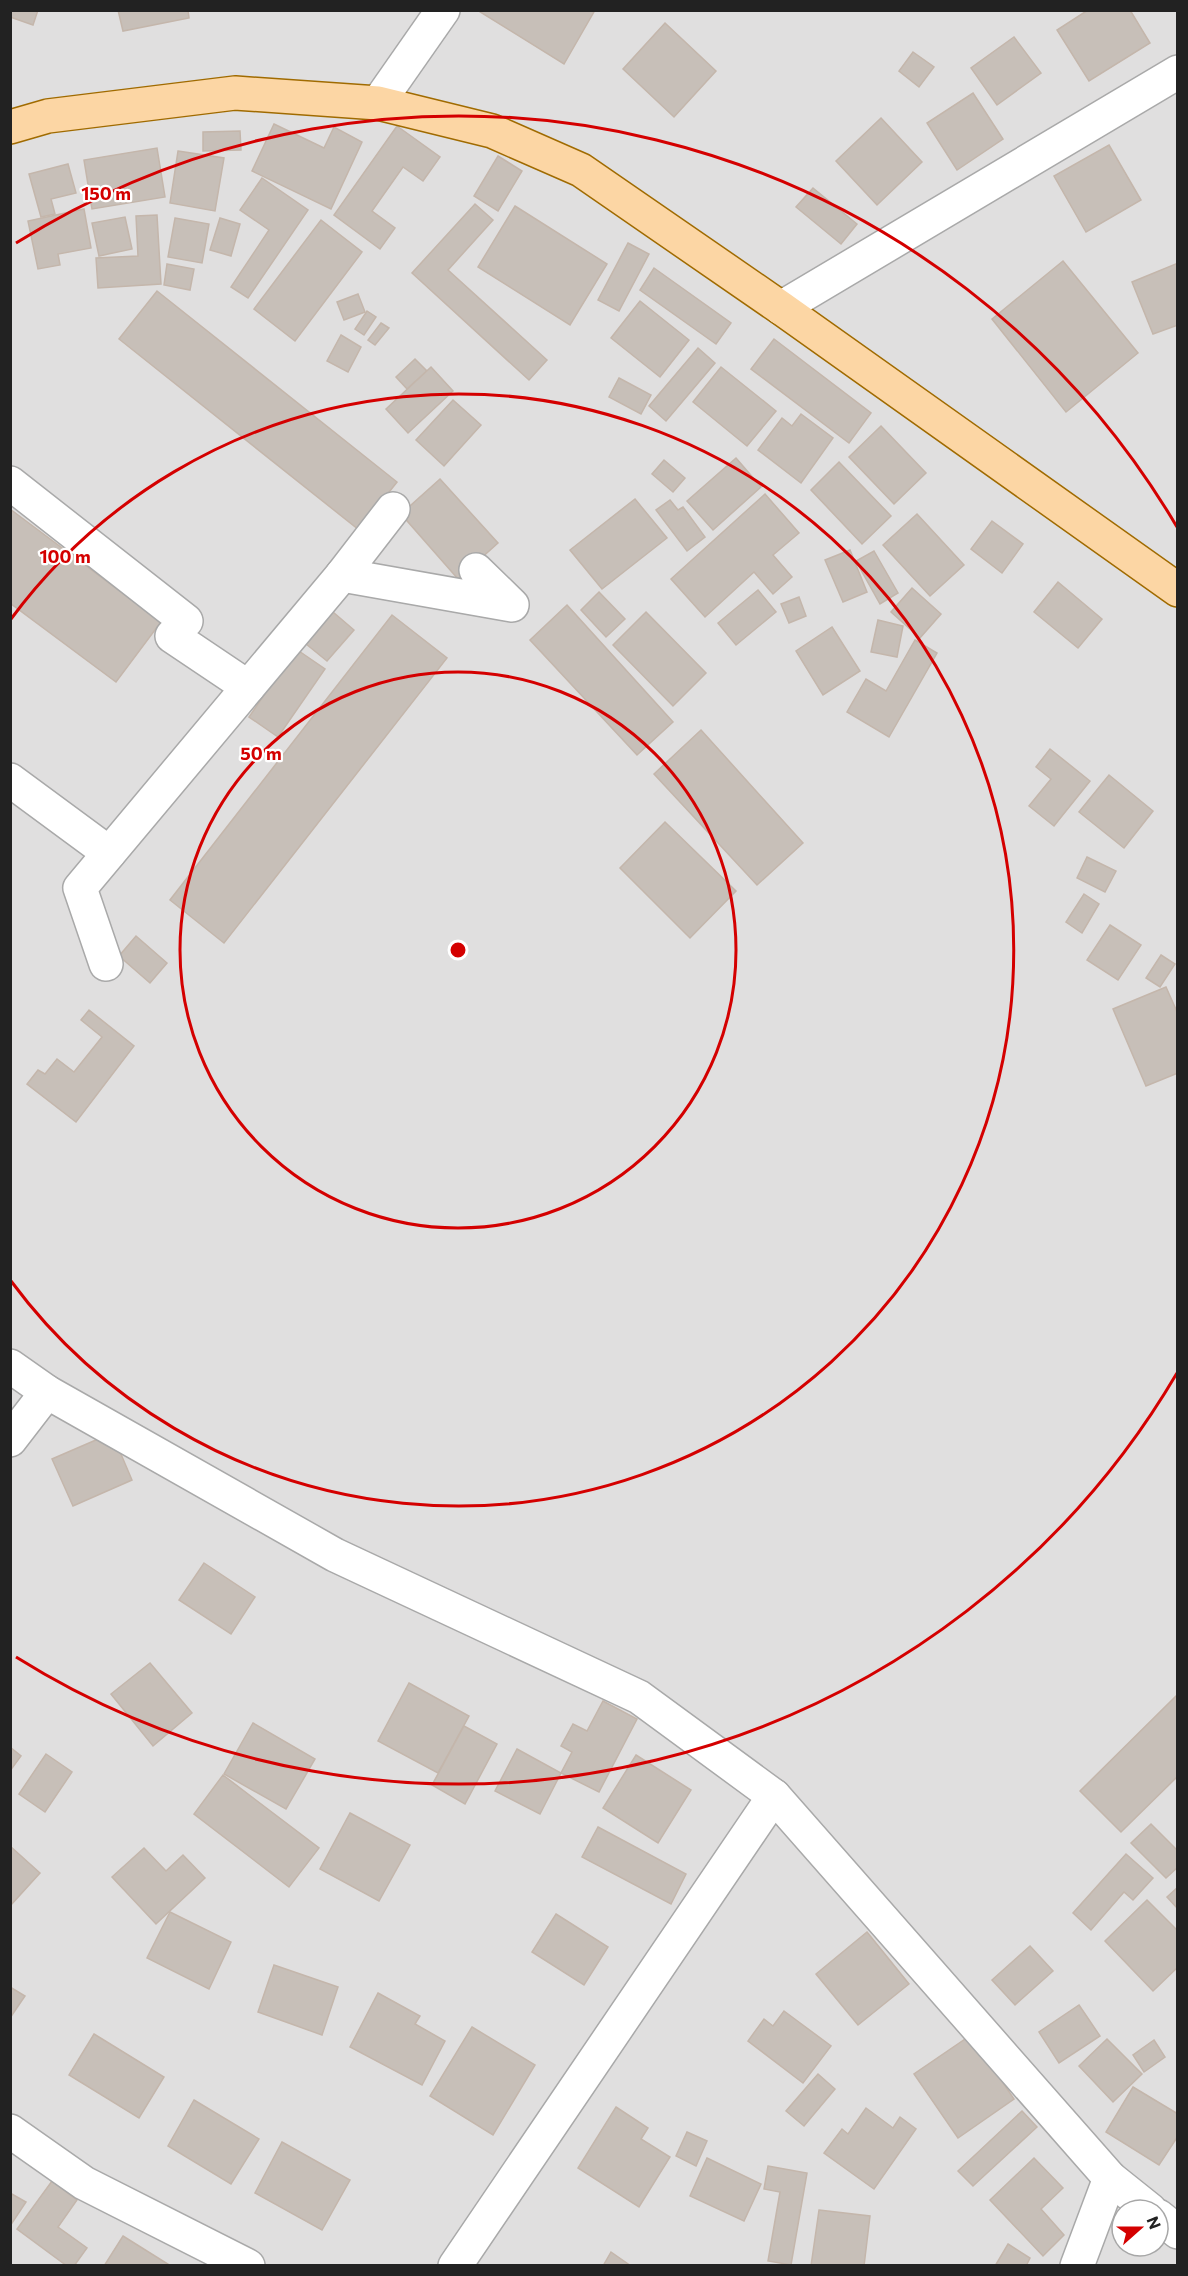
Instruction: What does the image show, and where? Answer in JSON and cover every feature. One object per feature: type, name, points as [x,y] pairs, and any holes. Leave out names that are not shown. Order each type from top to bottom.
[{"type":"main road","points":[[10,127],[48,116],[235,93],[378,103],[492,132],[581,170],[781,308],[1178,590]]},
{"type":"street","points":[[378,103],[443,10]]},
{"type":"street","points":[[781,308],[1178,72]]},
{"type":"street","points":[[10,483],[186,621],[172,636],[248,687]]},
{"type":"street","points":[[106,964],[80,888],[342,575],[393,509]]},
{"type":"street","points":[[342,575],[512,605],[476,570]]},
{"type":"street","points":[[10,780],[109,853]]},
{"type":"street","points":[[10,1366],[47,1392],[335,1555],[639,1697],[774,1796],[1110,2178],[1135,2198]]},
{"type":"street","points":[[10,1440],[47,1392]]},
{"type":"street","points":[[455,2265],[774,1796]]},
{"type":"street","points":[[10,2131],[84,2183],[197,2254],[248,2265]]},
{"type":"street","points":[[1077,2265],[1110,2178]]},
{"type":"shaded area","points":[[11,11],[1177,11],[1177,2265],[11,2266]]},
{"type":"building","points":[[10,10],[38,10],[33,25],[10,17]]},
{"type":"building","points":[[118,10],[188,10],[189,18],[123,31]]},
{"type":"building","points":[[477,10],[595,10],[564,64]]},
{"type":"building","points":[[1088,10],[1130,10],[1150,43],[1089,81],[1057,30]]},
{"type":"building","points":[[665,23],[716,71],[674,117],[623,69]]},
{"type":"building","points":[[1014,37],[1041,73],[997,105],[971,68]]},
{"type":"building","points":[[913,52],[934,67],[919,87],[899,71]]},
{"type":"building","points":[[973,93],[1003,139],[957,170],[927,123]]},
{"type":"building","points":[[881,118],[922,162],[877,205],[836,161]]},
{"type":"building","points":[[274,124],[324,148],[334,127],[362,142],[331,209],[252,171]]},
{"type":"building","points":[[397,126],[440,157],[423,181],[403,167],[372,211],[395,228],[380,249],[334,215]]},
{"type":"building","points":[[240,131],[241,150],[203,151],[203,132]]},
{"type":"building","points":[[1109,145],[1141,200],[1086,232],[1054,176]]},
{"type":"building","points":[[157,148],[165,197],[92,209],[84,160]]},
{"type":"building","points":[[178,151],[224,158],[215,211],[170,203]]},
{"type":"building","points":[[498,156],[522,171],[498,211],[474,196]]},
{"type":"building","points":[[68,164],[76,193],[51,199],[55,214],[41,217],[29,174]]},
{"type":"building","points":[[262,178],[308,210],[248,298],[231,287],[269,230],[240,210]]},
{"type":"building","points":[[813,188],[857,224],[841,244],[796,207]]},
{"type":"building","points":[[475,204],[493,220],[448,270],[547,360],[529,380],[412,273]]},
{"type":"building","points":[[515,206],[607,264],[570,325],[478,267]]},
{"type":"building","points":[[84,209],[91,248],[58,254],[60,265],[38,269],[28,221]]},
{"type":"building","points":[[157,215],[161,284],[98,288],[96,258],[138,256],[136,216]]},
{"type":"building","points":[[125,217],[132,249],[99,256],[92,223]]},
{"type":"building","points":[[175,218],[209,224],[202,263],[168,257]]},
{"type":"building","points":[[220,218],[240,224],[231,256],[210,250]]},
{"type":"building","points":[[321,220],[362,252],[295,341],[254,309]]},
{"type":"building","points":[[628,243],[649,254],[619,311],[598,300]]},
{"type":"building","points":[[1063,261],[1138,353],[1066,412],[992,319]]},
{"type":"building","points":[[1178,263],[1178,325],[1153,334],[1132,282]]},
{"type":"building","points":[[167,264],[194,269],[190,290],[164,285]]},
{"type":"building","points":[[654,268],[731,323],[716,344],[640,290]]},
{"type":"building","points":[[157,291],[397,482],[359,530],[119,339]]},
{"type":"building","points":[[358,294],[365,312],[344,320],[337,302]]},
{"type":"building","points":[[640,301],[689,340],[660,377],[611,338]]},
{"type":"building","points":[[367,311],[376,317],[364,335],[355,329]]},
{"type":"building","points":[[381,323],[389,328],[375,345],[368,340]]},
{"type":"building","points":[[341,335],[361,347],[348,372],[327,361]]},
{"type":"building","points":[[774,339],[871,413],[849,443],[751,369]]},
{"type":"building","points":[[698,348],[715,363],[666,421],[649,406]]},
{"type":"building","points":[[415,359],[427,371],[407,389],[396,377]]},
{"type":"building","points":[[431,367],[453,391],[408,433],[386,409]]},
{"type":"building","points":[[721,367],[776,411],[747,446],[693,402]]},
{"type":"building","points":[[619,378],[651,395],[641,414],[609,397]]},
{"type":"building","points":[[453,400],[481,425],[444,466],[416,440]]},
{"type":"building","points":[[801,414],[833,438],[801,483],[758,450],[782,418],[792,426]]},
{"type":"building","points":[[881,426],[926,473],[894,504],[849,457]]},
{"type":"building","points":[[736,458],[761,487],[713,530],[687,501]]},
{"type":"building","points":[[664,460],[685,478],[673,492],[652,474]]},
{"type":"building","points":[[839,462],[891,516],[862,544],[811,490]]},
{"type":"building","points":[[440,479],[498,543],[458,579],[401,514]]},
{"type":"building","points":[[765,494],[799,533],[773,555],[792,577],[773,594],[754,572],[705,617],[671,579]]},
{"type":"building","points":[[635,499],[667,538],[602,589],[570,550]]},
{"type":"building","points":[[670,500],[678,510],[683,507],[705,537],[687,551],[656,510]]},
{"type":"building","points":[[10,509],[161,622],[116,682],[10,603]]},
{"type":"building","points":[[917,514],[964,565],[930,596],[883,545]]},
{"type":"building","points":[[992,521],[1023,544],[1002,573],[971,549]]},
{"type":"building","points":[[850,550],[867,592],[843,602],[825,560]]},
{"type":"building","points":[[874,551],[898,593],[880,604],[856,561]]},
{"type":"building","points":[[1058,582],[1102,619],[1078,648],[1034,612]]},
{"type":"building","points":[[912,588],[941,614],[920,638],[891,612]]},
{"type":"building","points":[[758,590],[776,612],[736,645],[718,623]]},
{"type":"building","points":[[599,592],[625,619],[606,637],[581,610]]},
{"type":"building","points":[[799,597],[806,616],[789,623],[781,604]]},
{"type":"building","points":[[567,605],[673,722],[637,755],[530,640]]},
{"type":"building","points":[[333,612],[354,630],[327,661],[306,644]]},
{"type":"building","points":[[646,612],[706,673],[673,706],[613,645]]},
{"type":"building","points":[[392,615],[447,658],[224,943],[170,900]]},
{"type":"building","points":[[878,620],[903,626],[897,657],[871,652]]},
{"type":"building","points":[[832,627],[860,671],[823,695],[796,651]]},
{"type":"building","points":[[915,640],[937,653],[889,737],[847,712],[866,679],[886,691]]},
{"type":"building","points":[[296,649],[325,669],[278,737],[249,717]]},
{"type":"building","points":[[701,730],[803,843],[757,885],[654,774]]},
{"type":"building","points":[[1050,749],[1090,781],[1054,826],[1029,806],[1051,779],[1036,767]]},
{"type":"building","points":[[1109,775],[1153,811],[1124,848],[1079,812]]},
{"type":"building","points":[[665,822],[736,891],[690,938],[620,868]]},
{"type":"building","points":[[1087,857],[1116,871],[1105,892],[1077,878]]},
{"type":"building","points":[[1084,894],[1099,904],[1082,933],[1066,922]]},
{"type":"building","points":[[1110,925],[1141,945],[1118,980],[1087,960]]},
{"type":"building","points":[[136,936],[167,963],[150,983],[119,956]]},
{"type":"building","points":[[1161,955],[1175,964],[1160,987],[1146,978]]},
{"type":"building","points":[[1166,987],[1178,1014],[1178,1073],[1146,1086],[1113,1009]]},
{"type":"building","points":[[89,1010],[134,1046],[76,1122],[27,1084],[38,1070],[45,1074],[57,1059],[74,1072],[102,1037],[81,1020]]},
{"type":"building","points":[[112,1433],[132,1480],[73,1506],[52,1459]]},
{"type":"building","points":[[204,1563],[255,1597],[231,1634],[179,1600]]},
{"type":"building","points":[[150,1663],[192,1713],[153,1746],[111,1694]]},
{"type":"building","points":[[409,1683],[469,1716],[438,1773],[378,1741]]},
{"type":"building","points":[[1178,1694],[1178,1776],[1121,1832],[1080,1791]]},
{"type":"building","points":[[603,1701],[637,1719],[599,1792],[561,1773],[572,1752],[561,1746],[573,1724],[587,1731]]},
{"type":"building","points":[[253,1723],[315,1759],[286,1809],[224,1774]]},
{"type":"building","points":[[464,1726],[497,1744],[465,1804],[432,1785]]},
{"type":"building","points":[[10,1747],[21,1756],[10,1771]]},
{"type":"building","points":[[517,1749],[561,1773],[540,1814],[495,1791]]},
{"type":"building","points":[[46,1754],[72,1772],[45,1812],[19,1794]]},
{"type":"building","points":[[636,1755],[691,1790],[658,1843],[603,1808]]},
{"type":"building","points":[[223,1775],[319,1848],[289,1887],[194,1814]]},
{"type":"building","points":[[350,1813],[410,1845],[379,1901],[320,1869]]},
{"type":"building","points":[[1151,1824],[1178,1851],[1178,1867],[1166,1878],[1131,1843]]},
{"type":"building","points":[[598,1827],[686,1874],[671,1904],[582,1857]]},
{"type":"building","points":[[10,1846],[40,1873],[10,1906]]},
{"type":"building","points":[[144,1848],[166,1871],[183,1855],[205,1878],[156,1924],[112,1877]]},
{"type":"building","points":[[1126,1854],[1153,1878],[1133,1900],[1124,1892],[1091,1930],[1073,1913]]},
{"type":"building","points":[[1178,1887],[1178,1909],[1167,1897]]},
{"type":"building","points":[[1147,1900],[1178,1931],[1178,1967],[1153,1991],[1105,1941]]},
{"type":"building","points":[[170,1912],[231,1942],[209,1989],[147,1958]]},
{"type":"building","points":[[556,1914],[608,1947],[584,1985],[532,1952]]},
{"type":"building","points":[[867,1932],[909,1984],[858,2025],[816,1974]]},
{"type":"building","points":[[1030,1946],[1053,1971],[1015,2005],[992,1980]]},
{"type":"building","points":[[274,1965],[338,1987],[322,2035],[258,2012]]},
{"type":"building","points":[[10,1987],[25,1996],[10,2018]]},
{"type":"building","points":[[378,1993],[420,2016],[415,2024],[445,2041],[422,2085],[350,2047]]},
{"type":"building","points":[[1079,2005],[1100,2036],[1059,2063],[1039,2032]]},
{"type":"building","points":[[784,2011],[831,2046],[803,2083],[748,2041],[764,2019],[773,2026]]},
{"type":"building","points":[[472,2027],[535,2065],[493,2135],[430,2096]]},
{"type":"building","points":[[94,2034],[164,2077],[139,2118],[69,2075]]},
{"type":"building","points":[[971,2035],[1014,2099],[958,2138],[914,2074]]},
{"type":"building","points":[[1107,2039],[1142,2074],[1113,2102],[1079,2066]]},
{"type":"building","points":[[1154,2040],[1165,2057],[1144,2072],[1133,2055]]},
{"type":"building","points":[[818,2074],[835,2089],[804,2126],[786,2111]]},
{"type":"building","points":[[1133,2087],[1178,2114],[1178,2136],[1159,2165],[1106,2132]]},
{"type":"building","points":[[194,2100],[259,2139],[231,2184],[168,2146]]},
{"type":"building","points":[[616,2107],[648,2128],[641,2139],[670,2157],[639,2207],[578,2168]]},
{"type":"building","points":[[866,2108],[893,2128],[900,2117],[916,2129],[874,2189],[824,2153],[842,2129],[848,2134]]},
{"type":"building","points":[[1022,2111],[1037,2127],[973,2186],[958,2171]]},
{"type":"building","points":[[687,2132],[707,2141],[696,2166],[676,2156]]},
{"type":"building","points":[[282,2142],[350,2180],[322,2230],[255,2193]]},
{"type":"building","points":[[707,2158],[761,2184],[744,2221],[690,2196]]},
{"type":"building","points":[[1034,2158],[1063,2188],[1041,2209],[1064,2235],[1043,2256],[990,2200]]},
{"type":"building","points":[[768,2166],[807,2173],[791,2265],[768,2261],[780,2192],[764,2189]]},
{"type":"building","points":[[52,2181],[77,2200],[58,2227],[87,2248],[74,2266],[67,2266],[17,2229]]},
{"type":"building","points":[[10,2193],[26,2202],[10,2226]]},
{"type":"building","points":[[819,2210],[870,2216],[864,2266],[811,2266]]},
{"type":"building","points":[[123,2236],[171,2266],[104,2266]]},
{"type":"building","points":[[1008,2244],[1030,2258],[1026,2266],[995,2266]]},
{"type":"building","points":[[611,2252],[631,2266],[603,2266]]}]
